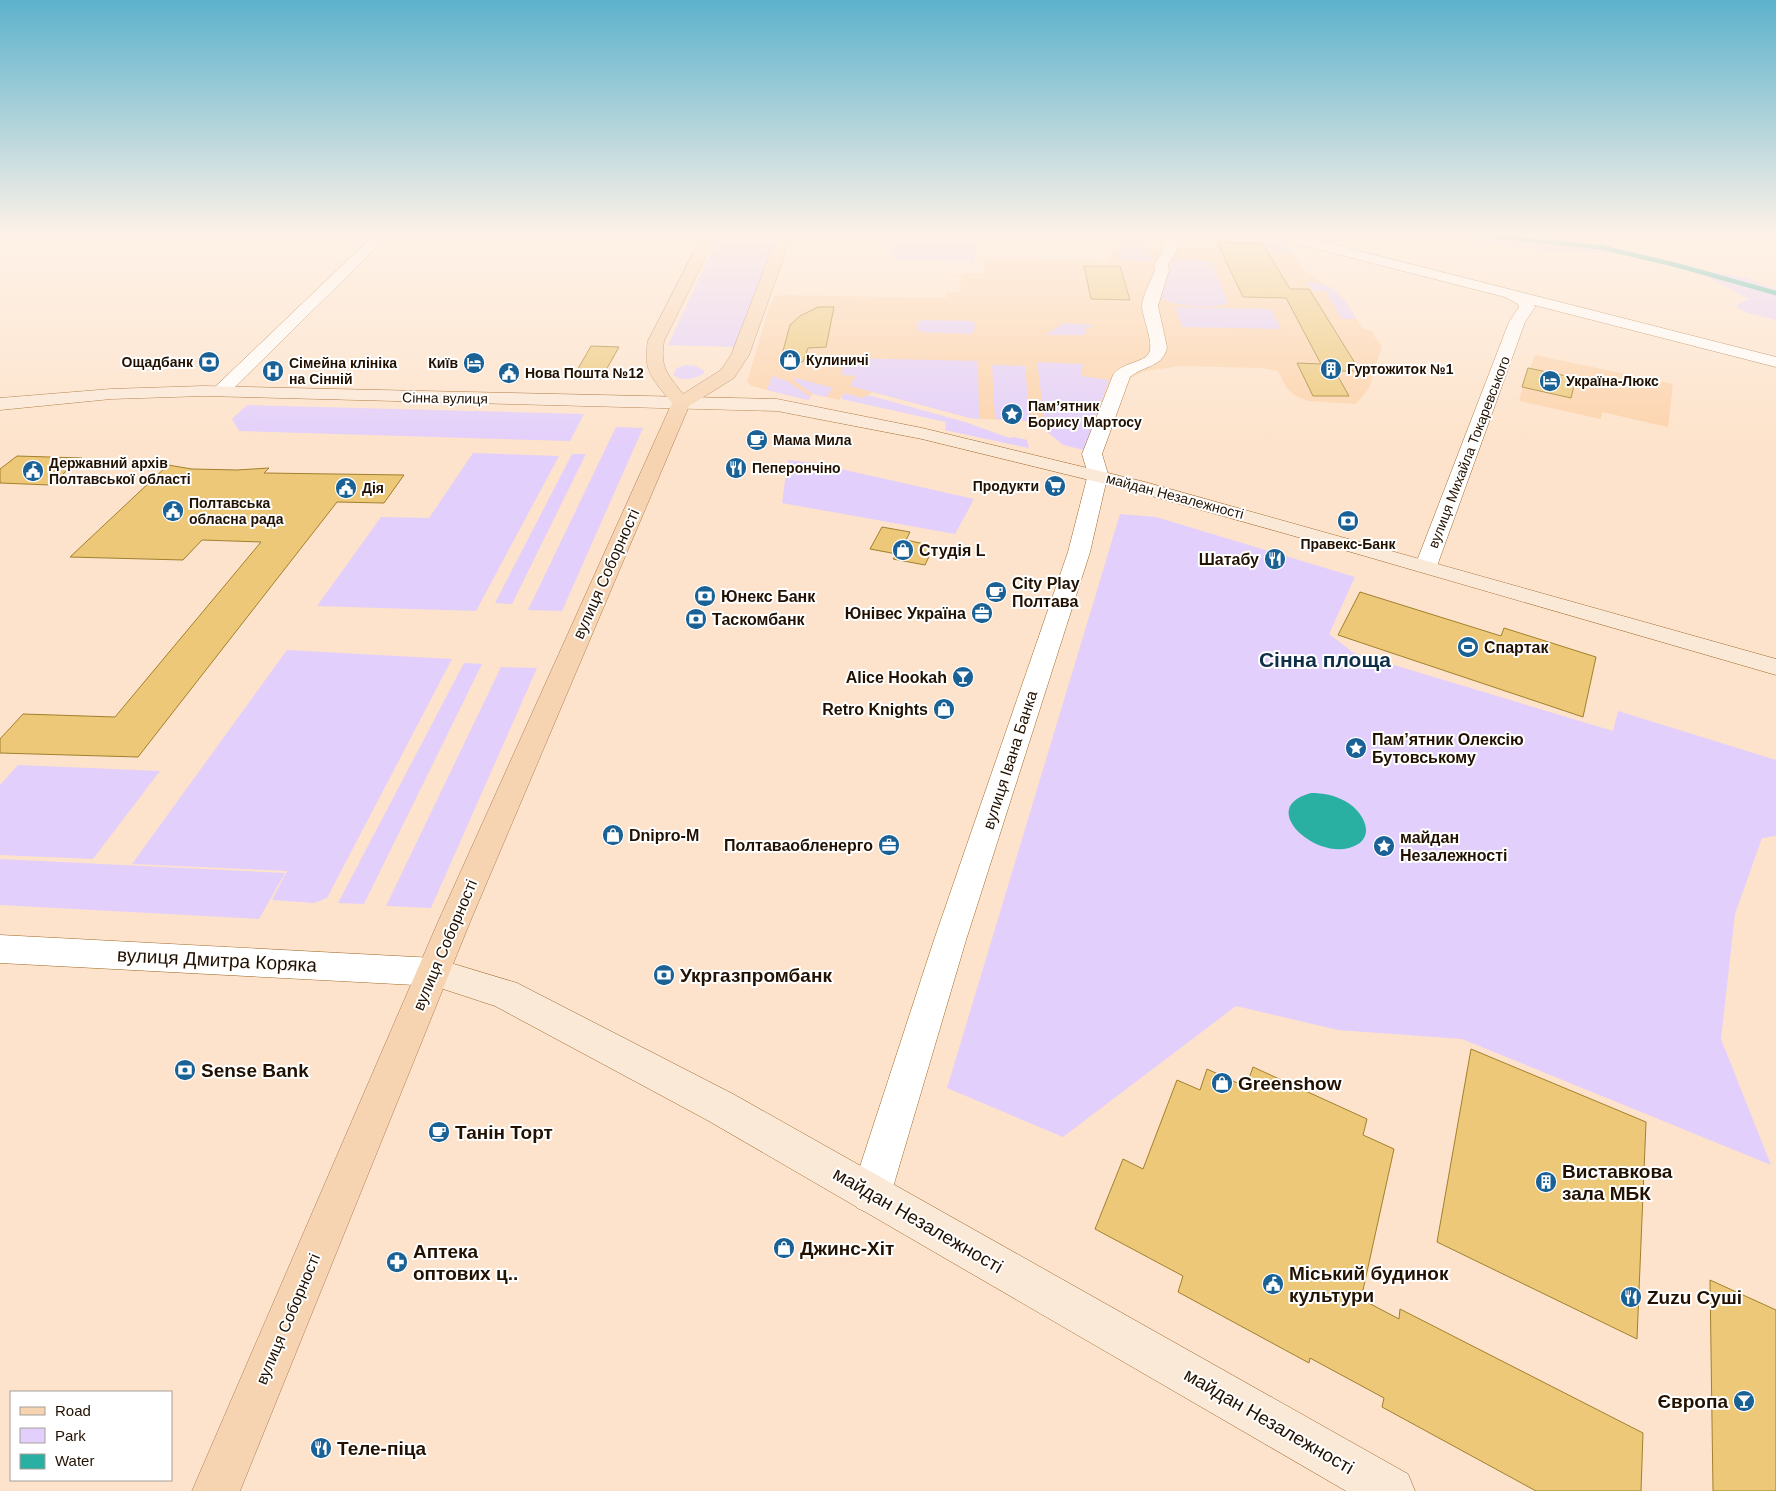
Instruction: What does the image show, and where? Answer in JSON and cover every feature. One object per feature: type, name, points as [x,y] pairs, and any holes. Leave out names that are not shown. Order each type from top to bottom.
[{"type":"main road","points":[[675,304],[656,341],[654,353],[656,371],[681,403],[728,374],[740,354],[758,304]]},
{"type":"main road","name":"Сінна вулиця","points":[[0,404],[111,394],[221,391],[681,403]]},
{"type":"main road","name":"майдан Незалежності","points":[[681,403],[777,405],[851,418],[1098,474],[1776,667]]},
{"type":"main road","name":"вулиця Соборності","points":[[216,1491],[454,922],[681,403]]},
{"type":"main road","name":"майдан Незалежності","points":[[434,972],[504,994],[720,1107],[1391,1491]]},
{"type":"street","points":[[221,391],[311,304]]},
{"type":"street","name":"вулиця Івана Банка","points":[[872,1194],[950,940],[1079,552],[1098,474],[1092,454],[1122,375],[1131,367],[1154,360],[1159,353],[1151,304]]},
{"type":"street","points":[[1525,304],[1527,307],[1543,306],[1572,310]]},
{"type":"street","points":[[1547,304],[1776,362]]},
{"type":"street","name":"вулиця Михайла Токаревського","points":[[1426,566],[1517,322],[1527,307]]},
{"type":"street","name":"вулиця Дмитра Коряка","points":[[0,949],[434,972]]},
{"type":"shaded area","points":[[771,304],[1345,304],[1362,328],[1372,331],[1382,346],[1369,388],[1356,404],[1308,401],[1294,395],[1286,387],[1278,371],[1262,368],[1181,366],[1145,371],[1130,378],[1110,380],[1093,425],[970,418],[873,392],[863,398],[844,393],[839,400],[813,394],[808,400],[752,386],[747,382]]},
{"type":"shaded area","points":[[1535,355],[1673,384],[1668,427],[1602,412],[1601,419],[1519,401],[1528,368],[1530,368]]},
{"type":"green space","points":[[687,304],[751,304],[736,347],[668,345]]},
{"type":"green space","points":[[1176,304],[1226,304],[1214,306]]},
{"type":"green space","points":[[1332,304],[1346,304],[1357,319],[1342,319]]},
{"type":"green space","points":[[1738,304],[1776,304],[1776,320],[1747,313],[1737,307]]},
{"type":"green space","points":[[1175,307],[1271,309],[1281,329],[1182,327]]},
{"type":"green space","points":[[923,320],[973,321],[975,325],[974,332],[970,334],[923,332],[917,330],[918,322]]},
{"type":"green space","points":[[1064,323],[1093,325],[1093,327],[1085,327],[1086,335],[1046,335]]},
{"type":"green space","points":[[844,358],[978,361],[979,419],[850,386],[856,376],[842,375]]},
{"type":"green space","points":[[1037,362],[1083,364],[1081,376],[1109,380],[1084,450],[1063,445],[1046,431]]},
{"type":"green space","points":[[686,365],[696,366],[704,371],[704,373],[688,379],[673,375],[677,368]]},
{"type":"green space","points":[[992,365],[1025,366],[1030,421],[995,419]]},
{"type":"green space","points":[[772,376],[787,381],[811,397],[808,400],[767,390]]},
{"type":"green space","points":[[796,378],[833,388],[826,397],[813,394],[793,380]]},
{"type":"green space","points":[[844,393],[863,398],[868,395],[965,422],[1009,438],[1014,437],[1027,440],[1029,448],[945,430],[946,422],[841,399]]},
{"type":"green space","points":[[247,405],[584,414],[570,441],[239,431],[232,419]]},
{"type":"green space","points":[[616,427],[643,428],[562,611],[528,610]]},
{"type":"green space","points":[[473,453],[559,456],[476,611],[317,606],[381,517],[429,518]]},
{"type":"green space","points":[[572,454],[586,454],[512,604],[495,603]]},
{"type":"green space","points":[[788,460],[814,463],[974,499],[955,534],[782,503]]},
{"type":"green space","points":[[1120,514],[1156,517],[1355,577],[1329,634],[1354,653],[1613,731],[1618,711],[1776,760],[1776,836],[1762,838],[1735,914],[1721,1039],[1771,1165],[1462,1039],[1338,1030],[1236,1006],[1063,1137],[947,1088]]},
{"type":"green space","points":[[287,650],[452,659],[327,898],[314,903],[272,900],[287,871],[132,864]]},
{"type":"green space","points":[[464,663],[482,664],[364,904],[338,903]]},
{"type":"green space","points":[[501,667],[537,668],[431,908],[386,906]]},
{"type":"green space","points":[[18,765],[160,771],[93,859],[0,855],[0,785]]},
{"type":"green space","points":[[0,859],[285,873],[259,919],[0,905]]},
{"type":"water","points":[[1311,793],[1333,796],[1345,801],[1358,811],[1365,825],[1364,839],[1349,848],[1335,849],[1320,846],[1307,839],[1296,829],[1290,819],[1289,809],[1296,800]]},
{"type":"building","name":"Гуртожиток №1","points":[[1289,304],[1318,304],[1360,371],[1335,371],[1349,396],[1313,396],[1297,363],[1321,364]]},
{"type":"building","points":[[818,307],[834,307],[826,347],[808,348],[803,362],[780,362],[790,325],[800,316]]},
{"type":"building","points":[[591,346],[619,347],[601,379],[572,379]]},
{"type":"building","name":"Україна-Люкс","points":[[1528,368],[1576,378],[1571,398],[1522,387]]},
{"type":"building","name":"Державний архів Полтавської області","points":[[17,456],[82,458],[50,485],[0,483],[0,469]]},
{"type":"building","points":[[168,465],[192,469],[237,470],[269,468],[264,473],[404,475],[384,503],[337,502],[138,757],[0,753],[0,739],[23,714],[115,717],[261,542],[202,540],[183,560],[70,557]]},
{"type":"building","name":"Студія L","points":[[882,527],[910,532],[906,540],[934,546],[925,565],[893,559],[897,554],[870,549]]},
{"type":"building","name":"Спартак","points":[[1360,592],[1501,636],[1504,628],[1596,657],[1583,717],[1338,635]]},
{"type":"building","name":"Виставкова зала МБК","points":[[1471,1049],[1646,1122],[1637,1339],[1437,1242]]},
{"type":"building","name":"Міський будинок культури","points":[[1253,1067],[1367,1119],[1363,1135],[1394,1149],[1361,1299],[1399,1319],[1400,1309],[1643,1433],[1641,1491],[1536,1491],[1382,1407],[1384,1398],[1310,1358],[1309,1363],[1178,1292],[1183,1276],[1095,1229],[1123,1159],[1143,1169],[1177,1080],[1200,1090],[1207,1069],[1246,1087]]},
{"type":"building","name":"Європа","points":[[1710,1280],[1776,1310],[1776,1491],[1713,1491]]},
{"type":"place","name":"Кулиничі","points":[[790,360]]},
{"type":"place","name":"Ощадбанк","points":[[209,362]]},
{"type":"place","name":"Київ","points":[[474,363]]},
{"type":"place","name":"Гуртожиток №1","points":[[1331,369]]},
{"type":"place","name":"Сімейна клініка на Сінній","points":[[273,371]]},
{"type":"place","name":"Нова Пошта №12","points":[[509,373]]},
{"type":"place","name":"Україна-Люкс","points":[[1550,381]]},
{"type":"place","name":"Пам’ятник Борису Мартосу","points":[[1012,414]]},
{"type":"place","name":"Мама Мила","points":[[757,440]]},
{"type":"place","name":"Пеперончіно","points":[[736,468]]},
{"type":"place","name":"Державний архів Полтавської області","points":[[33,471]]},
{"type":"place","name":"Продукти","points":[[1055,486]]},
{"type":"place","name":"Дія","points":[[346,488]]},
{"type":"place","name":"Полтавська обласна рада","points":[[173,511]]},
{"type":"place","name":"Правекс-Банк","points":[[1348,521]]},
{"type":"place","name":"Студія L","points":[[903,550]]},
{"type":"place","name":"Шатабу","points":[[1275,559]]},
{"type":"place","name":"City Play Полтава","points":[[996,592]]},
{"type":"place","name":"Юнекс Банк","points":[[705,596]]},
{"type":"place","name":"Юнівес Україна","points":[[982,613]]},
{"type":"place","name":"Таскомбанк","points":[[696,619]]},
{"type":"place","name":"Спартак","points":[[1468,647]]},
{"type":"place","name":"Alice Hookah","points":[[963,677]]},
{"type":"place","name":"Retro Knights","points":[[944,709]]},
{"type":"place","name":"Пам’ятник Олексію Бутовському","points":[[1356,748]]},
{"type":"place","name":"Dnipro-M","points":[[613,835]]},
{"type":"place","name":"Полтаваобленерго","points":[[889,845]]},
{"type":"place","name":"майдан Незалежності","points":[[1384,846]]},
{"type":"place","name":"Укргазпромбанк","points":[[664,975]]},
{"type":"place","name":"Sense Bank","points":[[185,1070]]},
{"type":"place","name":"Greenshow","points":[[1222,1083]]},
{"type":"place","name":"Танін Торт","points":[[439,1132]]},
{"type":"place","name":"Виставкова зала МБК","points":[[1546,1182]]},
{"type":"place","name":"Джинс-Хіт","points":[[784,1248]]},
{"type":"place","name":"Аптека оптових ц..","points":[[397,1262]]},
{"type":"place","name":"Міський будинок культури","points":[[1273,1284]]},
{"type":"place","name":"Zuzu Суші","points":[[1631,1297]]},
{"type":"place","name":"Європа","points":[[1744,1401]]},
{"type":"place","name":"Теле-піца","points":[[321,1448]]},
{"type":"district","name":"Сінна площа","points":[[1325,659]]}]
